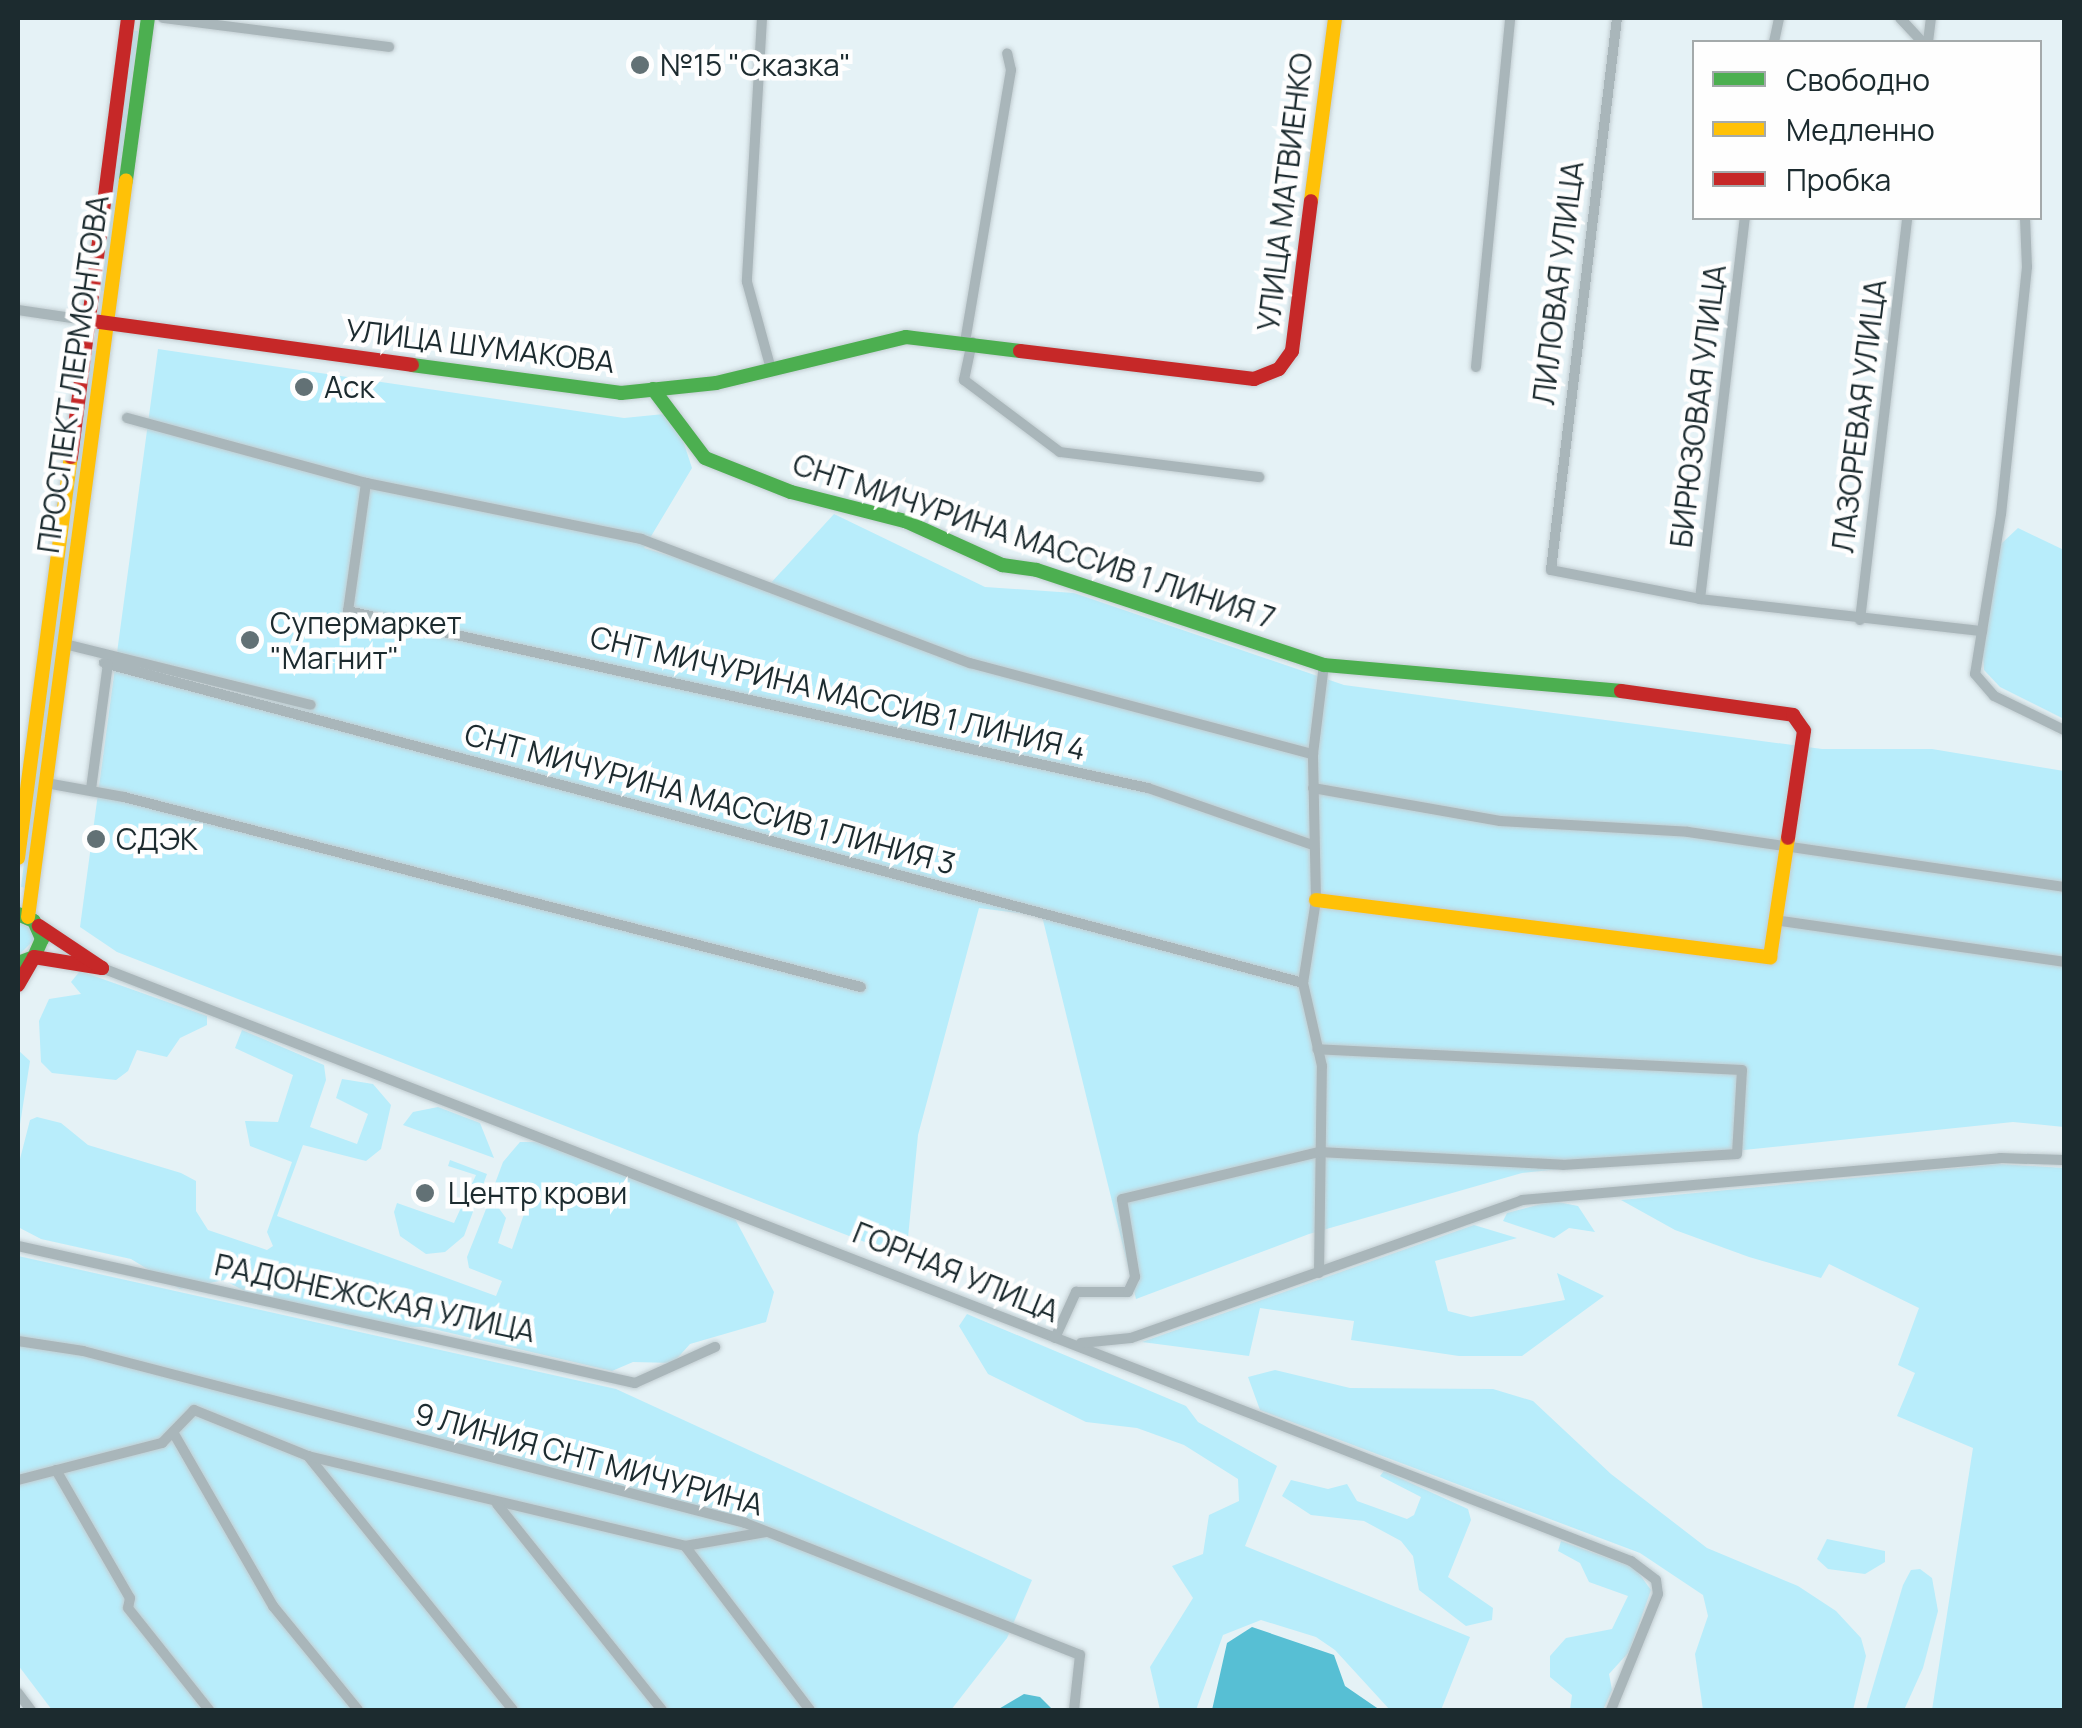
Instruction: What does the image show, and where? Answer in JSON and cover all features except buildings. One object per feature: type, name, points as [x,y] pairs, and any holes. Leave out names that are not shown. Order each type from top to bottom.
[{"type":"street","name":"ПРОСПЕКТ ЛЕРМОНТОВА","points":[[18,858],[85,320],[128,18]]},
{"type":"street","name":"ПРОСПЕКТ ЛЕРМОНТОВА","points":[[34,957],[42,939],[28,919],[148,18]]},
{"type":"street","points":[[163,18],[388,47]]},
{"type":"street","points":[[762,18],[747,268],[772,369]]},
{"type":"street","name":"УЛИЦА МАТВИЕНКО","points":[[1280,369],[1292,351],[1335,18]]},
{"type":"street","points":[[1476,367],[1510,18]]},
{"type":"street","name":"ЛИЛОВАЯ УЛИЦА","points":[[1617,18],[1551,570],[1700,599]]},
{"type":"street","points":[[1900,18],[1923,40]]},
{"type":"street","points":[[1007,53],[1011,70],[964,380],[1060,452],[1259,477]]},
{"type":"street","name":"БИРЮЗОВАЯ УЛИЦА","points":[[1700,599],[1745,220]]},
{"type":"street","name":"ЛАЗОРЕВАЯ УЛИЦА","points":[[1860,620],[1908,220]]},
{"type":"street","points":[[2025,220],[2028,267],[2000,514],[1975,674],[1994,696],[2064,730]]},
{"type":"street","points":[[18,310],[85,320]]},
{"type":"street","name":"УЛИЦА ШУМАКОВА","points":[[85,320],[603,390],[654,389],[772,369],[906,337],[1254,379],[1280,369]]},
{"type":"street","name":"СНТ МИЧУРИНА МАССИВ 1 ЛИНИЯ 7","points":[[654,389],[704,458],[790,492],[905,521],[1002,565],[1037,570],[1324,665],[1650,693],[1792,715],[1804,730],[1784,844]]},
{"type":"street","points":[[127,418],[366,483],[641,539],[970,663],[1313,754]]},
{"type":"street","name":"СНТ МИЧУРИНА МАССИВ 1 ЛИНИЯ 4","points":[[366,483],[348,611],[1148,788],[1312,845]]},
{"type":"street","points":[[1700,599],[1982,631]]},
{"type":"street","points":[[64,644],[311,705]]},
{"type":"street","name":"СНТ МИЧУРИНА МАССИВ 1 ЛИНИЯ 3","points":[[91,789],[106,664],[1303,983]]},
{"type":"street","points":[[1320,1272],[1318,1049],[1303,983],[1316,900],[1313,754],[1324,665]]},
{"type":"street","points":[[46,784],[91,789],[861,987]]},
{"type":"street","points":[[1313,788],[1500,822],[1784,844],[1966,877],[2064,887]]},
{"type":"street","points":[[1316,900],[1770,957],[1784,844]]},
{"type":"street","points":[[28,919],[102,968]]},
{"type":"street","points":[[1774,920],[2064,962]]},
{"type":"street","points":[[18,963],[34,957],[102,968]]},
{"type":"street","points":[[18,985],[34,957]]},
{"type":"street","name":"ГОРНАЯ УЛИЦА","points":[[102,968],[1650,1572],[1658,1594],[1611,1710]]},
{"type":"street","points":[[1318,1049],[1700,1063],[1742,1070],[1737,1154],[1562,1165],[1319,1152],[1122,1199],[1136,1277],[1128,1292],[1076,1292],[1055,1338],[1110,1343],[1522,1200],[2000,1158],[2064,1160]]},
{"type":"street","name":"РАДОНЕЖСКАЯ УЛИЦА","points":[[18,1246],[634,1383],[715,1347]]},
{"type":"street","name":"9 ЛИНИЯ СНТ МИЧУРИНА","points":[[18,1341],[83,1350],[767,1532],[1080,1655],[1074,1710]]},
{"type":"street","points":[[18,1480],[162,1443],[194,1410],[308,1456],[496,1504],[685,1546],[767,1532]]},
{"type":"street","points":[[173,1432],[273,1606],[358,1710]]},
{"type":"street","points":[[308,1456],[513,1710]]},
{"type":"street","points":[[56,1470],[130,1598],[128,1608],[209,1710]]},
{"type":"street","points":[[496,1504],[662,1710]]},
{"type":"street","points":[[685,1546],[810,1710]]},
{"type":"street","points":[[18,1693],[31,1710]]},
{"type":"shaded area","points":[[134,31],[138,31],[104,291],[99,290]]},
{"type":"shaded area","points":[[158,349],[624,418],[674,413],[692,468],[644,548],[769,585],[834,514],[985,587],[1074,593],[1344,685],[1822,749],[1932,749],[2064,771],[2064,1127],[2013,1122],[1522,1173],[1309,1234],[1136,1299],[1042,916],[979,908],[918,1135],[906,1258],[117,952],[80,927]]},
{"type":"shaded area","points":[[92,351],[96,351],[76,501],[71,500]]},
{"type":"shaded area","points":[[2018,528],[2064,550],[2064,719],[2000,687],[1984,670],[1982,639],[2001,544]]},
{"type":"shaded area","points":[[66,538],[71,539],[26,888],[21,887]]},
{"type":"shaded area","points":[[18,922],[31,929],[34,940],[18,956]]},
{"type":"shaded area","points":[[80,971],[207,1016],[207,1025],[180,1038],[167,1057],[137,1050],[128,1071],[116,1080],[52,1073],[41,1062],[39,1021],[49,999],[81,994],[71,982]]},
{"type":"shaded area","points":[[242,1030],[324,1065],[326,1080],[310,1127],[357,1144],[368,1114],[336,1098],[342,1079],[373,1084],[391,1105],[381,1149],[366,1161],[303,1145],[277,1216],[496,1296],[502,1281],[469,1268],[467,1257],[486,1209],[495,1203],[506,1218],[498,1243],[512,1249],[525,1211],[493,1189],[503,1162],[520,1142],[536,1142],[734,1217],[774,1292],[766,1322],[690,1344],[673,1363],[633,1362],[612,1371],[425,1327],[348,1326],[265,1302],[224,1280],[180,1289],[131,1259],[41,1239],[18,1227],[20,1159],[30,1120],[37,1117],[61,1123],[88,1145],[196,1181],[196,1211],[208,1230],[267,1250],[273,1246],[267,1232],[292,1162],[250,1146],[245,1121],[278,1122],[293,1075],[235,1048]]},
{"type":"shaded area","points":[[18,1050],[30,1061],[18,1137]]},
{"type":"shaded area","points":[[438,1107],[480,1123],[494,1158],[403,1125],[413,1112]]},
{"type":"shaded area","points":[[450,1160],[487,1174],[464,1236],[445,1252],[426,1254],[400,1236],[394,1212],[397,1203],[454,1223],[476,1175],[448,1166]]},
{"type":"shaded area","points":[[2000,1164],[2064,1168],[2064,1710],[1932,1710],[1973,1448],[1897,1416],[1915,1373],[1898,1365],[1919,1308],[1829,1264],[1821,1278],[1749,1257],[1675,1230],[1621,1200]]},
{"type":"shaded area","points":[[1553,1201],[1578,1206],[1595,1232],[1569,1228],[1554,1238],[1503,1221],[1507,1213]]},
{"type":"shaded area","points":[[1474,1225],[1517,1238],[1435,1261],[1448,1311],[1471,1317],[1565,1300],[1557,1273],[1604,1296],[1522,1356],[1459,1356],[1351,1340],[1354,1321],[1260,1308],[1249,1356],[1142,1342]]},
{"type":"shaded area","points":[[18,1256],[616,1389],[1032,1580],[1007,1638],[951,1710],[52,1710],[18,1665]]},
{"type":"shaded area","points":[[967,1314],[1186,1406],[1198,1422],[1277,1466],[1245,1546],[1470,1637],[1441,1710],[1390,1710],[1335,1650],[1316,1637],[1261,1620],[1223,1635],[1196,1710],[1160,1710],[1150,1667],[1193,1598],[1172,1566],[1203,1554],[1209,1515],[1239,1501],[1238,1479],[1184,1445],[1137,1428],[1086,1422],[988,1374],[959,1326]]},
{"type":"shaded area","points":[[1275,1370],[1350,1388],[1493,1389],[1533,1401],[1611,1474],[1707,1548],[1798,1586],[1836,1611],[1861,1638],[1866,1656],[1853,1710],[1703,1710],[1695,1654],[1708,1616],[1703,1595],[1640,1553],[1260,1410],[1248,1377]]},
{"type":"shaded area","points":[[1384,1471],[1468,1509],[1471,1520],[1448,1577],[1493,1608],[1492,1620],[1466,1626],[1419,1590],[1413,1556],[1401,1541],[1364,1521],[1311,1515],[1282,1496],[1291,1480],[1328,1489],[1347,1484],[1357,1501],[1407,1519],[1414,1515],[1421,1497],[1380,1476]]},
{"type":"shaded area","points":[[1827,1539],[1885,1551],[1885,1562],[1865,1574],[1828,1569],[1817,1559]]},
{"type":"shaded area","points":[[1561,1541],[1635,1568],[1651,1590],[1629,1652],[1609,1674],[1612,1690],[1603,1710],[1570,1710],[1572,1695],[1550,1677],[1550,1656],[1566,1638],[1612,1629],[1628,1596],[1589,1582],[1580,1563],[1558,1551]]},
{"type":"shaded area","points":[[1920,1569],[1932,1578],[1938,1611],[1923,1668],[1904,1710],[1866,1710],[1903,1585],[1911,1570]]},
{"type":"water","points":[[1252,1627],[1334,1655],[1345,1686],[1380,1710],[1212,1710],[1227,1643]]},
{"type":"water","points":[[1024,1694],[1040,1697],[1053,1710],[997,1710]]},
{"type":"traffic: fast","points":[[126,180],[148,18]]},
{"type":"traffic: fast","points":[[412,365],[621,393],[716,383],[906,337],[1020,351]]},
{"type":"traffic: fast","points":[[653,389],[705,458],[791,492],[905,521],[1002,565],[1037,570],[1324,665],[1621,691]]},
{"type":"traffic: fast","points":[[18,914],[34,921],[42,939],[34,957],[18,963]]},
{"type":"traffic: slow","points":[[1311,201],[1335,18]]},
{"type":"traffic: slow","points":[[28,917],[126,180]]},
{"type":"traffic: slow","points":[[18,858],[71,457]]},
{"type":"traffic: slow","points":[[1316,900],[1770,957],[1788,838]]},
{"type":"traffic: jam","points":[[71,457],[128,18]]},
{"type":"traffic: jam","points":[[1020,351],[1254,379],[1279,369],[1292,351],[1311,201]]},
{"type":"traffic: jam","points":[[85,320],[412,365]]},
{"type":"traffic: jam","points":[[1621,691],[1793,715],[1804,731],[1788,838]]},
{"type":"traffic: jam","points":[[18,985],[34,957],[102,968],[39,926]]},
{"type":"place","name":"№15 \"Сказка\"","points":[[640,65]]},
{"type":"place","name":"Аск","points":[[304,387]]},
{"type":"place","name":"Супермаркет \"Магнит\"","points":[[250,640]]},
{"type":"place","name":"СДЭК","points":[[96,839]]},
{"type":"place","name":"Центр крови","points":[[425,1193]]}]
